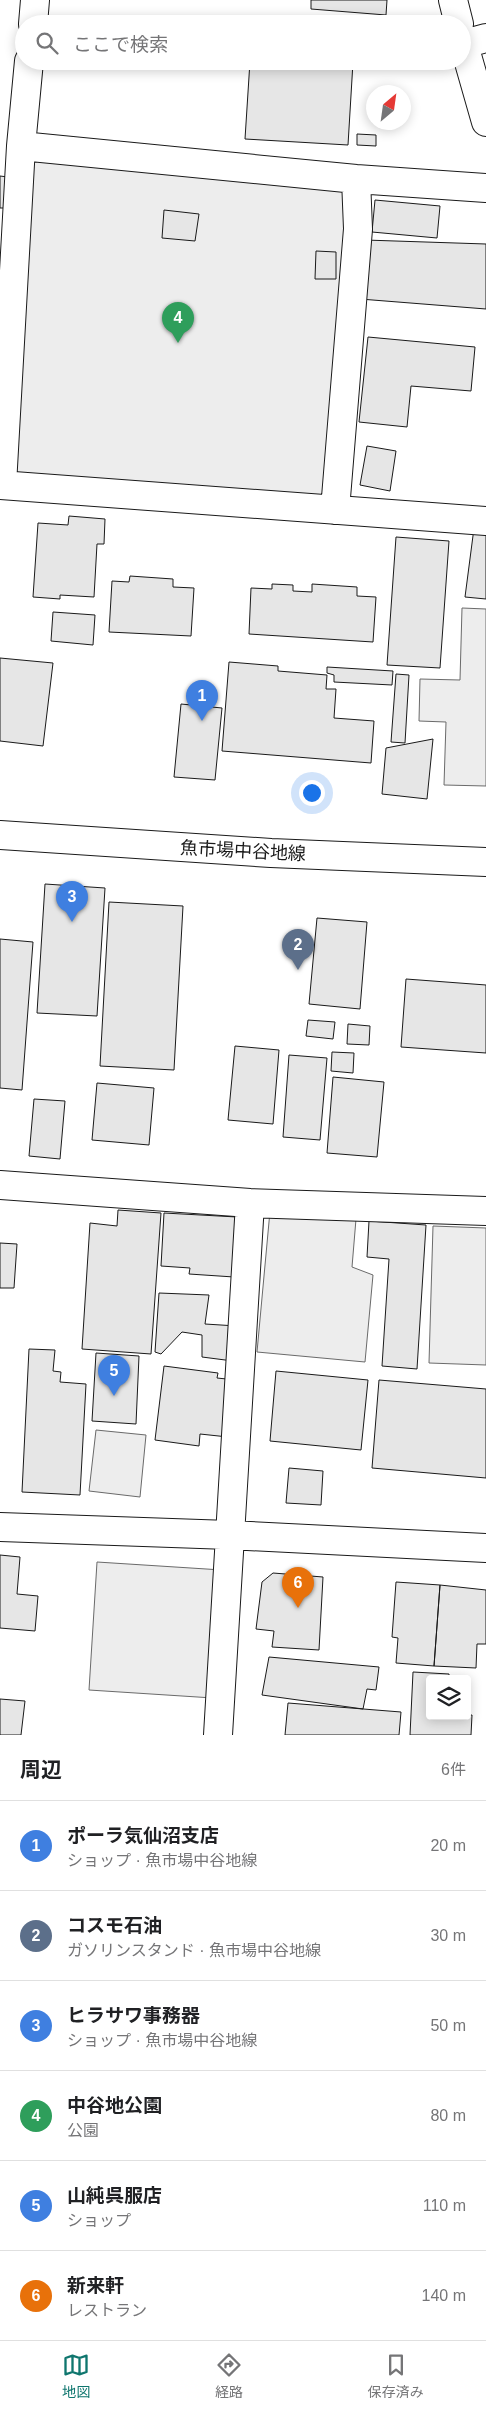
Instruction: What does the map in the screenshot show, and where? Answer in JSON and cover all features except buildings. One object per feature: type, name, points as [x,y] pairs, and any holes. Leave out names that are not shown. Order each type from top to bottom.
[{"type":"street","points":[[34,15],[35,0]]},
{"type":"street","points":[[453,0],[459,15]]},
{"type":"street","points":[[471,50],[486,122]]},
{"type":"street","points":[[28,70],[21,146],[1,485],[486,521]]},
{"type":"street","points":[[21,146],[356,179],[486,188]]},
{"type":"street","points":[[335,510],[358,229],[356,179]]},
{"type":"street","name":"魚市場中谷地線","points":[[0,835],[271,853],[486,862]]},
{"type":"street","points":[[0,1185],[250,1203],[486,1210]]},
{"type":"street","points":[[218,1735],[250,1203]]},
{"type":"street","points":[[0,1528],[229,1535],[486,1548]]},
{"type":"shaded area","points":[[24,151],[351,184],[330,505],[8,481]]},
{"type":"shaded area","points":[[462,608],[486,609],[486,786],[444,785],[446,722],[419,721],[420,679],[460,680]]},
{"type":"shaded area","points":[[270,1211],[356,1219],[352,1267],[373,1275],[365,1362],[257,1352]]},
{"type":"shaded area","points":[[433,1226],[486,1228],[486,1365],[429,1363]]},
{"type":"shaded area","points":[[96,1430],[146,1435],[140,1497],[89,1491]]},
{"type":"shaded area","points":[[97,1562],[222,1570],[213,1698],[89,1690]]},
{"type":"place","name":"中谷地公園","points":[[178,343]]},
{"type":"place","name":"ポーラ気仙沼支店","points":[[202,721]]},
{"type":"place","name":"ヒラサワ事務器","points":[[72,922]]},
{"type":"place","name":"コスモ石油","points":[[298,970]]},
{"type":"place","name":"山純呉服店","points":[[114,1396]]},
{"type":"place","name":"新来軒","points":[[298,1608]]}]
